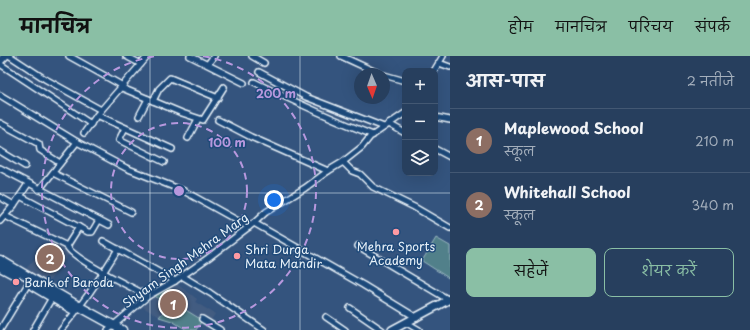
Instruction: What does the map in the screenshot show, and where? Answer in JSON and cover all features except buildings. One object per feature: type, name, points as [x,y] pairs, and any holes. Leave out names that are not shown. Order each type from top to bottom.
[{"type":"main road","points":[[2,266],[110,329],[122,330]]},
{"type":"street","points":[[0,61],[5,56]]},
{"type":"street","points":[[10,56],[46,79],[101,110]]},
{"type":"street","points":[[69,56],[122,87],[202,120],[224,87]]},
{"type":"street","points":[[126,56],[141,64]]},
{"type":"street","points":[[84,133],[101,110],[148,56]]},
{"type":"street","points":[[190,56],[244,83]]},
{"type":"street","points":[[208,64],[214,56]]},
{"type":"street","points":[[252,56],[264,63]]},
{"type":"street","points":[[341,56],[367,68]]},
{"type":"street","points":[[436,68],[443,56]]},
{"type":"street","points":[[439,63],[450,67]]},
{"type":"street","points":[[0,64],[91,124]]},
{"type":"street","points":[[259,72],[306,97],[402,132]]},
{"type":"street","points":[[390,77],[402,80]]},
{"type":"street","points":[[139,116],[159,89],[170,78],[218,98]]},
{"type":"street","points":[[254,82],[307,108],[373,135]]},
{"type":"street","points":[[0,95],[77,142],[126,168],[184,191],[249,227]]},
{"type":"street","points":[[97,115],[172,149]]},
{"type":"street","name":"Shyam Singh Mehra Marg","points":[[110,329],[148,296],[175,281],[222,248],[266,212],[343,162],[362,147],[373,135],[402,115]]},
{"type":"street","points":[[438,117],[450,120]]},
{"type":"street","points":[[188,138],[198,119]]},
{"type":"street","points":[[218,120],[251,137],[328,171]]},
{"type":"street","points":[[0,123],[39,144],[40,150],[60,163]]},
{"type":"street","points":[[126,128],[119,140],[164,162]]},
{"type":"street","points":[[39,190],[77,142]]},
{"type":"street","points":[[0,151],[25,166]]},
{"type":"street","points":[[438,151],[450,157]]},
{"type":"street","points":[[343,162],[352,171],[360,174],[373,187],[414,207],[450,228]]},
{"type":"street","points":[[0,168],[39,190],[109,225]]},
{"type":"street","points":[[53,173],[131,212]]},
{"type":"street","points":[[0,221],[14,205],[28,184]]},
{"type":"street","points":[[20,196],[90,232],[99,220]]},
{"type":"street","points":[[0,197],[14,205]]},
{"type":"street","points":[[5,216],[67,246],[68,250],[75,255],[148,296]]},
{"type":"street","points":[[254,223],[356,281],[417,318]]},
{"type":"street","points":[[67,246],[79,227]]},
{"type":"street","points":[[103,241],[175,281]]},
{"type":"street","points":[[358,246],[449,299],[417,318],[392,330]]},
{"type":"street","points":[[61,330],[78,309],[118,249]]},
{"type":"street","points":[[182,276],[210,293],[264,330]]},
{"type":"street","points":[[0,330],[30,281]]},
{"type":"street","points":[[33,330],[54,295]]},
{"type":"street","points":[[350,308],[382,330]]},
{"type":"street","points":[[326,318],[345,330]]},
{"type":"street","points":[[202,319],[220,330]]},
{"type":"street","points":[[407,323],[419,330]]},
{"type":"shaded area","points":[[50,240],[70,252],[48,283],[26,269],[41,251],[44,252]]},
{"type":"shaded area","points":[[177,284],[197,299],[195,302],[215,314],[210,322],[203,318],[196,330],[187,330],[143,307],[155,296]]},
{"type":"green space","points":[[436,238],[450,246],[450,279],[422,261]]},
{"type":"green space","points":[[168,288],[176,293],[168,304],[165,304],[155,296]]},
{"type":"green space","points":[[184,309],[202,320],[196,330],[187,330],[172,321],[159,317],[165,310],[181,313]]},
{"type":"place","name":"Mehra Sports Academy","points":[[396,232]]},
{"type":"place","name":"Shri Durga Mata Mandir","points":[[237,256]]},
{"type":"place","name":"Whitehall School","points":[[50,258]]},
{"type":"place","name":"Bank of Baroda","points":[[16,282]]},
{"type":"place","name":"Maplewood School","points":[[173,304]]}]
